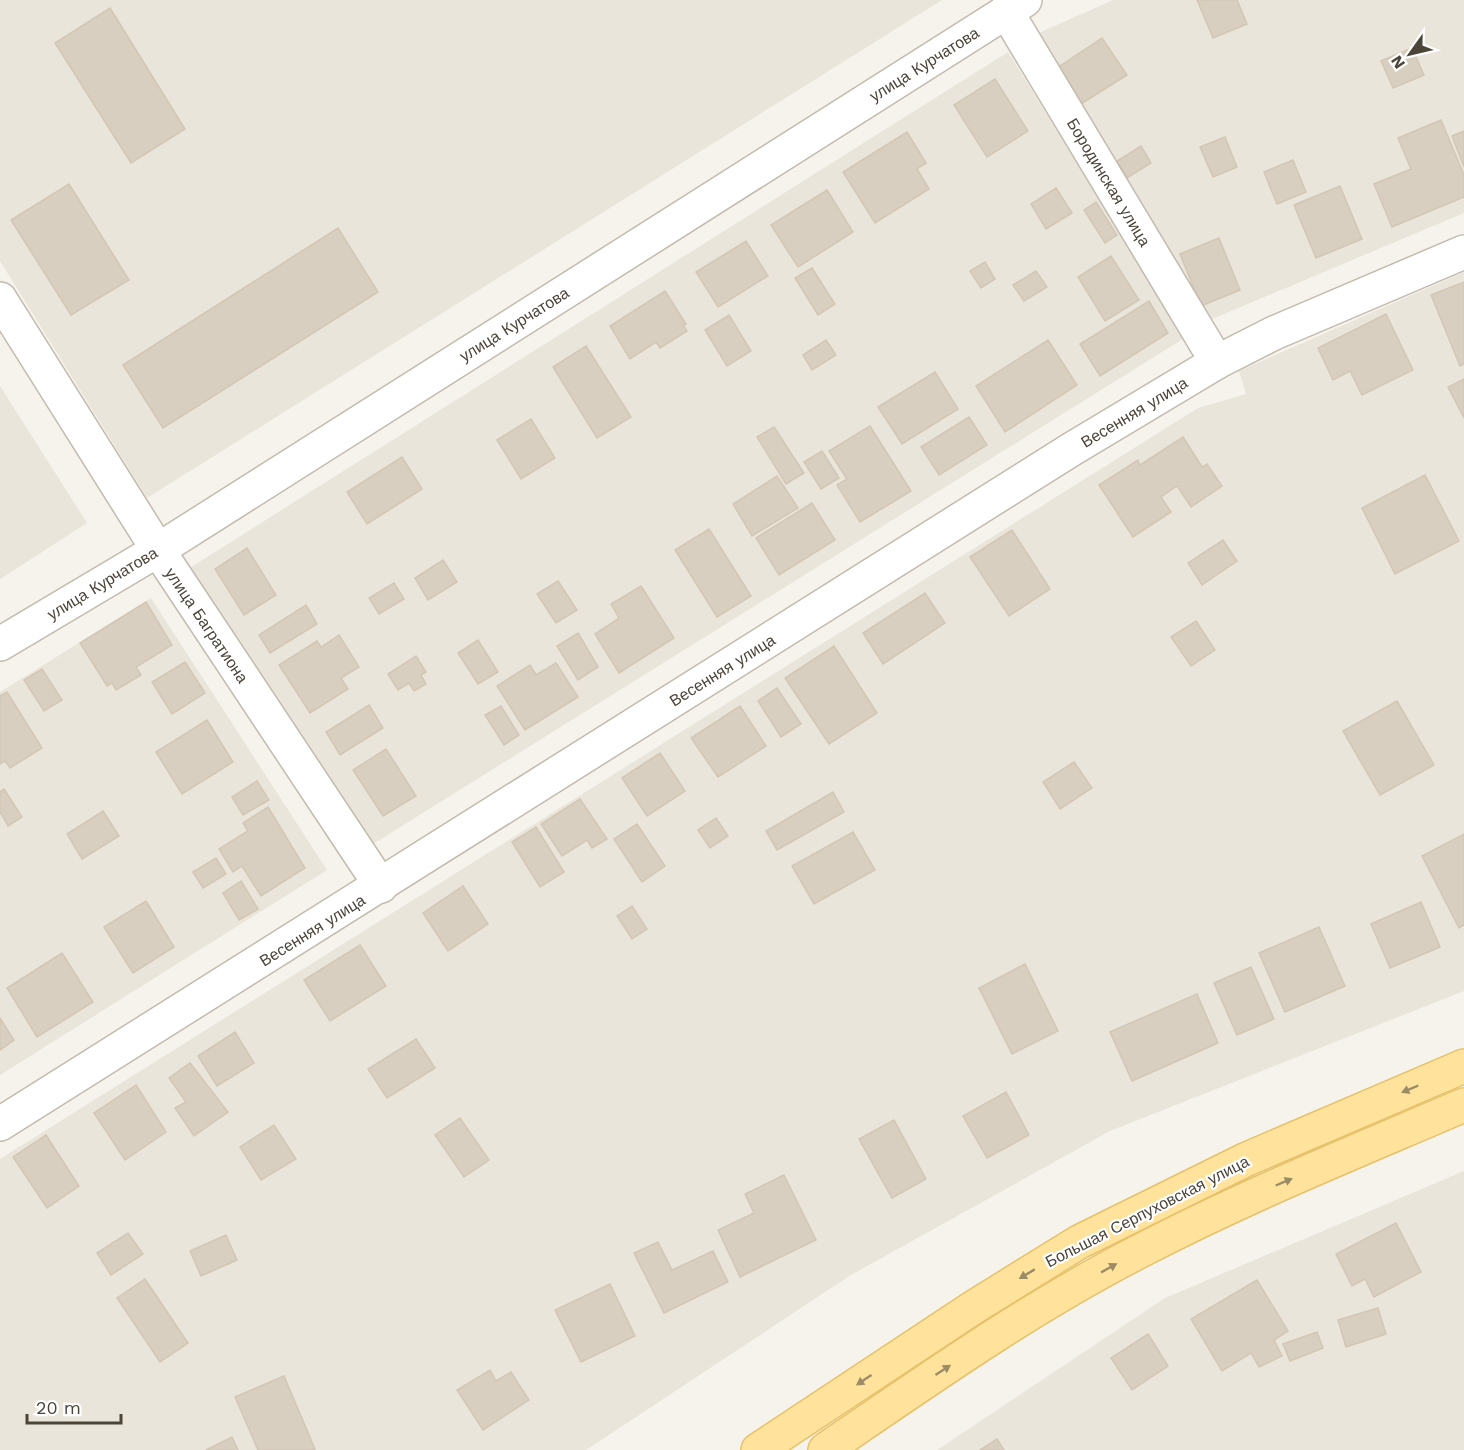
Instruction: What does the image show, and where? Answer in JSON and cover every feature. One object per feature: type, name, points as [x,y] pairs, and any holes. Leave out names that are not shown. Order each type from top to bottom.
[{"type":"main road","name":"Большая Серпуховская улица","points":[[758,1450],[974,1307],[1079,1242],[1247,1159],[1464,1066]]},
{"type":"main road","name":"Большая Серпуховская улица","points":[[825,1450],[1027,1314],[1143,1249],[1266,1190],[1464,1105]]},
{"type":"street","name":"Бородинская улица","points":[[1011,4],[1217,362]]},
{"type":"street","name":"улица Курчатова","points":[[0,644],[158,550],[1011,4]]},
{"type":"street","name":"Весенняя улица","points":[[0,1124],[1072,449],[1217,362],[1274,333],[1464,252]]},
{"type":"street","name":"улица Багратиона","points":[[0,299],[158,550],[381,886]]},
{"type":"shaded area","points":[[0,0],[942,0],[147,498],[0,261]]},
{"type":"shaded area","points":[[1113,0],[1464,0],[1464,213],[1205,322],[1034,35]]},
{"type":"shaded area","points":[[1008,52],[1186,337],[373,844],[188,569]]},
{"type":"shaded area","points":[[1464,272],[1464,991],[1110,1131],[851,1275],[586,1450],[0,1450],[0,1159],[1198,408],[1246,394],[1239,371]]},
{"type":"shaded area","points":[[0,386],[87,523],[0,579]]},
{"type":"shaded area","points":[[151,598],[327,870],[0,1075],[0,692]]},
{"type":"shaded area","points":[[1464,1171],[1464,1450],[937,1450],[1165,1298]]},
{"type":"building","points":[[1197,0],[1237,0],[1247,24],[1213,38]]},
{"type":"building","points":[[110,8],[185,129],[131,163],[55,43]]},
{"type":"building","points":[[1102,38],[1127,75],[1081,104],[1057,68]]},
{"type":"building","points":[[1412,48],[1424,75],[1393,88],[1381,61]]},
{"type":"building","points":[[995,79],[1028,131],[987,157],[954,105]]},
{"type":"building","points":[[1441,120],[1464,175],[1464,197],[1392,227],[1374,184],[1411,169],[1398,138]]},
{"type":"building","points":[[1464,131],[1464,167],[1452,136]]},
{"type":"building","points":[[907,132],[926,163],[917,169],[929,189],[875,223],[843,172]]},
{"type":"building","points":[[1225,137],[1237,167],[1213,177],[1200,147]]},
{"type":"building","points":[[1141,146],[1151,163],[1127,178],[1117,161]]},
{"type":"building","points":[[1293,160],[1306,192],[1277,204],[1264,172]]},
{"type":"building","points":[[69,184],[129,280],[71,315],[11,220]]},
{"type":"building","points":[[1340,186],[1362,239],[1316,258],[1294,205]]},
{"type":"building","points":[[1056,188],[1072,213],[1046,229],[1031,204]]},
{"type":"building","points":[[827,190],[853,232],[798,267],[771,225]]},
{"type":"building","points":[[1096,202],[1117,235],[1105,243],[1084,210]]},
{"type":"building","points":[[338,228],[378,292],[163,428],[123,365]]},
{"type":"building","points":[[1219,238],[1240,290],[1201,306],[1180,254]]},
{"type":"building","points":[[746,241],[768,276],[718,307],[696,272]]},
{"type":"building","points":[[1111,256],[1139,300],[1105,321],[1078,277]]},
{"type":"building","points":[[985,262],[995,279],[981,288],[970,271]]},
{"type":"building","points":[[812,268],[835,304],[818,315],[795,278]]},
{"type":"building","points":[[1036,271],[1047,287],[1024,301],[1013,285]]},
{"type":"building","points":[[1464,282],[1464,364],[1460,366],[1431,295]]},
{"type":"building","points":[[665,291],[686,324],[683,325],[687,331],[660,348],[656,342],[630,359],[610,326]]},
{"type":"building","points":[[1149,301],[1168,333],[1100,376],[1080,344]]},
{"type":"building","points":[[1386,314],[1413,370],[1362,395],[1350,371],[1333,380],[1318,348]]},
{"type":"building","points":[[729,315],[751,351],[727,366],[705,330]]},
{"type":"building","points":[[826,340],[836,355],[812,370],[803,355]]},
{"type":"building","points":[[1048,340],[1077,385],[1005,432],[976,386]]},
{"type":"building","points":[[586,346],[631,417],[597,438],[553,367]]},
{"type":"building","points":[[935,372],[958,409],[902,444],[878,407]]},
{"type":"building","points":[[1464,379],[1464,418],[1448,387]]},
{"type":"building","points":[[969,417],[987,445],[939,475],[921,447]]},
{"type":"building","points":[[531,419],[555,458],[521,479],[497,440]]},
{"type":"building","points":[[870,426],[911,491],[860,522],[837,485],[847,479],[829,451]]},
{"type":"building","points":[[774,427],[804,473],[786,484],[757,437]]},
{"type":"building","points":[[1183,437],[1202,467],[1207,464],[1222,486],[1191,507],[1177,486],[1161,497],[1171,512],[1133,537],[1099,485],[1138,460],[1140,465]]},
{"type":"building","points":[[822,451],[839,478],[821,489],[804,462]]},
{"type":"building","points":[[402,457],[422,489],[367,524],[347,492]]},
{"type":"building","points":[[1425,475],[1459,541],[1395,574],[1362,508]]},
{"type":"building","points":[[777,476],[798,508],[752,536],[733,504]]},
{"type":"building","points":[[812,503],[835,540],[779,575],[756,538]]},
{"type":"building","points":[[709,529],[751,596],[717,617],[675,550]]},
{"type":"building","points":[[1012,530],[1050,589],[1009,616],[970,557]]},
{"type":"building","points":[[1223,540],[1237,561],[1202,585],[1188,563]]},
{"type":"building","points":[[247,548],[276,595],[244,615],[215,569]]},
{"type":"building","points":[[443,560],[457,582],[428,600],[415,578]]},
{"type":"building","points":[[558,581],[577,610],[556,623],[537,594]]},
{"type":"building","points":[[394,583],[404,599],[379,614],[369,598]]},
{"type":"building","points":[[641,586],[674,638],[619,673],[595,634],[619,618],[611,604]]},
{"type":"building","points":[[925,593],[945,623],[883,664],[863,633]]},
{"type":"building","points":[[146,602],[172,645],[136,667],[141,675],[116,690],[112,683],[107,686],[80,643]]},
{"type":"building","points":[[306,605],[317,624],[270,653],[259,635]]},
{"type":"building","points":[[1196,621],[1215,650],[1191,666],[1171,637]]},
{"type":"building","points":[[578,633],[598,667],[578,680],[557,646]]},
{"type":"building","points":[[339,635],[359,667],[341,678],[348,689],[310,713],[279,665],[317,641],[321,647]]},
{"type":"building","points":[[478,640],[498,672],[478,684],[458,653]]},
{"type":"building","points":[[834,646],[877,713],[829,744],[785,678]]},
{"type":"building","points":[[416,656],[426,672],[421,675],[426,684],[414,691],[409,683],[398,690],[388,674]]},
{"type":"building","points":[[185,662],[205,693],[172,714],[152,682]]},
{"type":"building","points":[[556,663],[578,697],[525,730],[497,686],[530,665],[536,675]]},
{"type":"building","points":[[42,669],[62,700],[44,711],[24,680]]},
{"type":"building","points":[[777,688],[801,724],[781,737],[758,701]]},
{"type":"building","points":[[7,692],[42,748],[10,768],[5,761],[0,764],[0,696]]},
{"type":"building","points":[[1397,701],[1434,765],[1380,795],[1343,731]]},
{"type":"building","points":[[369,705],[383,728],[340,755],[326,732]]},
{"type":"building","points":[[501,706],[519,735],[504,745],[485,715]]},
{"type":"building","points":[[740,706],[766,746],[718,777],[691,738]]},
{"type":"building","points":[[207,720],[233,762],[182,794],[156,752]]},
{"type":"building","points":[[386,749],[416,796],[383,816],[353,770]]},
{"type":"building","points":[[660,753],[685,791],[647,816],[622,778]]},
{"type":"building","points":[[1074,762],[1092,788],[1060,809],[1043,782]]},
{"type":"building","points":[[257,781],[269,800],[243,815],[232,797]]},
{"type":"building","points":[[4,789],[22,817],[8,826],[0,812],[0,792]]},
{"type":"building","points":[[833,792],[844,812],[777,850],[766,831]]},
{"type":"building","points":[[580,799],[607,839],[592,848],[587,840],[562,856],[541,824]]},
{"type":"building","points":[[268,807],[305,868],[261,896],[242,866],[233,872],[219,849],[248,831],[243,823]]},
{"type":"building","points":[[103,811],[119,836],[82,859],[67,834]]},
{"type":"building","points":[[716,818],[728,836],[710,848],[698,830]]},
{"type":"building","points":[[637,824],[665,866],[642,882],[614,839]]},
{"type":"building","points":[[536,827],[564,872],[540,887],[512,842]]},
{"type":"building","points":[[853,832],[875,870],[814,904],[792,866]]},
{"type":"building","points":[[1464,834],[1464,925],[1459,928],[1422,856]]},
{"type":"building","points":[[216,858],[226,874],[203,888],[193,872]]},
{"type":"building","points":[[241,881],[258,909],[239,920],[223,893]]},
{"type":"building","points":[[463,886],[488,924],[448,951],[423,913]]},
{"type":"building","points":[[146,901],[174,947],[133,973],[104,927]]},
{"type":"building","points":[[1421,902],[1440,947],[1390,968],[1371,924]]},
{"type":"building","points":[[632,906],[647,929],[632,939],[617,916]]},
{"type":"building","points":[[1319,927],[1345,986],[1285,1012],[1259,953]]},
{"type":"building","points":[[360,945],[386,986],[330,1021],[304,980]]},
{"type":"building","points":[[62,953],[93,1002],[37,1037],[7,988]]},
{"type":"building","points":[[1025,964],[1058,1031],[1012,1054],[979,988]]},
{"type":"building","points":[[1251,967],[1274,1019],[1237,1035],[1214,983]]},
{"type":"building","points":[[1197,994],[1218,1043],[1132,1081],[1110,1032]]},
{"type":"building","points":[[0,1018],[14,1040],[0,1050]]},
{"type":"building","points":[[235,1032],[254,1063],[217,1086],[198,1056]]},
{"type":"building","points":[[416,1039],[435,1068],[387,1098],[368,1069]]},
{"type":"building","points":[[190,1063],[228,1112],[194,1136],[175,1108],[186,1102],[169,1078]]},
{"type":"building","points":[[136,1085],[166,1132],[125,1160],[94,1113]]},
{"type":"building","points":[[1006,1092],[1029,1135],[987,1158],[963,1116]]},
{"type":"building","points":[[460,1118],[489,1160],[464,1177],[435,1135]]},
{"type":"building","points":[[894,1120],[926,1179],[892,1198],[859,1139]]},
{"type":"building","points":[[274,1125],[296,1159],[261,1180],[240,1147]]},
{"type":"building","points":[[46,1135],[79,1186],[47,1208],[13,1157]]},
{"type":"building","points":[[784,1175],[816,1240],[740,1277],[718,1230],[754,1213],[745,1194]]},
{"type":"building","points":[[1396,1223],[1421,1272],[1374,1297],[1365,1279],[1352,1286],[1336,1254]]},
{"type":"building","points":[[128,1233],[143,1254],[111,1275],[97,1253]]},
{"type":"building","points":[[226,1235],[237,1260],[201,1276],[190,1251]]},
{"type":"building","points":[[658,1242],[672,1270],[713,1251],[728,1282],[664,1313],[634,1253]]},
{"type":"building","points":[[145,1279],[188,1343],[160,1362],[117,1298]]},
{"type":"building","points":[[1257,1280],[1288,1331],[1274,1340],[1282,1356],[1259,1367],[1251,1353],[1222,1371],[1191,1319]]},
{"type":"building","points":[[610,1284],[635,1336],[581,1362],[555,1310]]},
{"type":"building","points":[[1378,1308],[1386,1334],[1346,1347],[1338,1320]]},
{"type":"building","points":[[1317,1332],[1323,1348],[1290,1361],[1283,1344]]},
{"type":"building","points":[[1148,1334],[1168,1366],[1132,1390],[1111,1358]]},
{"type":"building","points":[[490,1370],[496,1381],[511,1372],[529,1400],[483,1430],[457,1390]]},
{"type":"building","points":[[284,1376],[315,1449],[258,1450],[235,1397]]},
{"type":"building","points":[[232,1437],[238,1450],[206,1450]]},
{"type":"building","points":[[997,1439],[1004,1450],[980,1450]]}]
